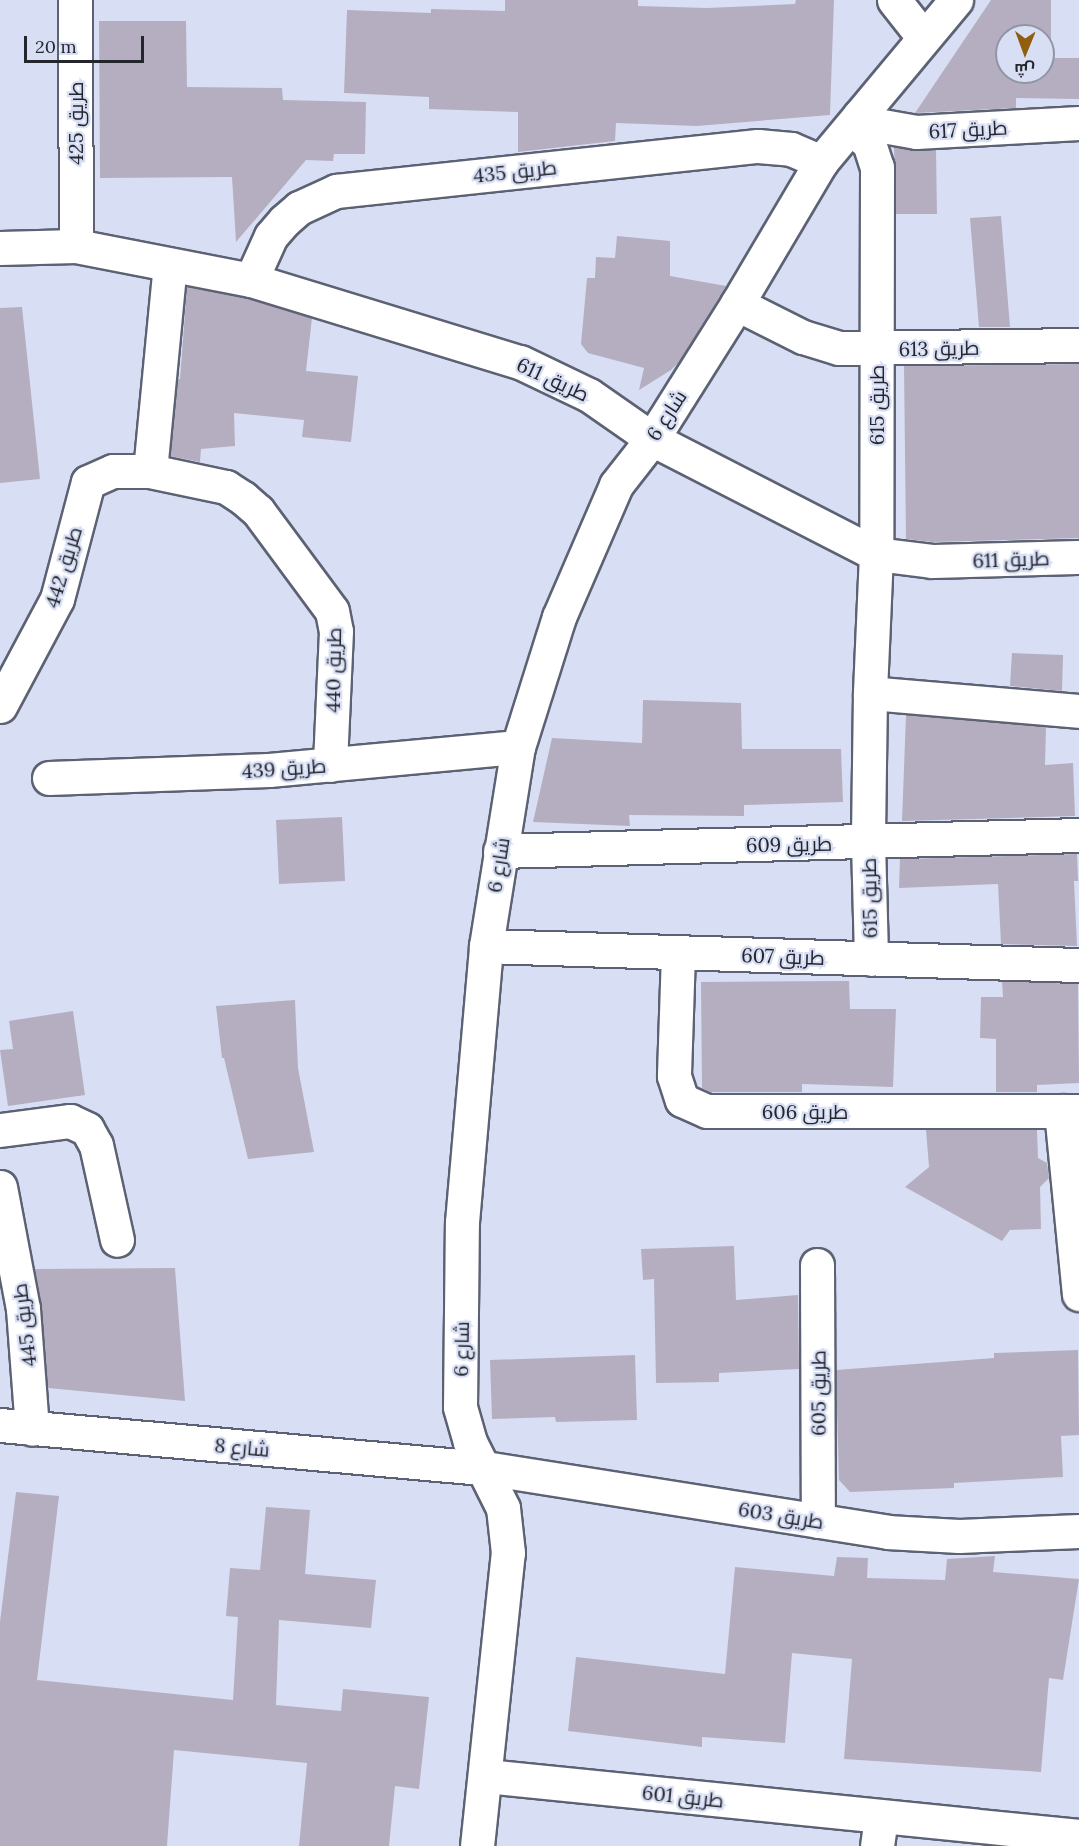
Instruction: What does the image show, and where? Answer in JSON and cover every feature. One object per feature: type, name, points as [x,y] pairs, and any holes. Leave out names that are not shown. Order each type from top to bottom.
[{"type":"street","name":"طريق 425","points":[[75,0],[75,246]]},
{"type":"street","points":[[894,0],[924,38]]},
{"type":"street","name":"شارع 6","points":[[477,1846],[508,1553],[503,1508],[470,1442],[460,1407],[462,1222],[486,946],[518,747],[559,617],[616,485],[652,439],[737,304],[821,162],[956,0]]},
{"type":"street","name":"طريق 617","points":[[854,122],[916,132],[1079,123]]},
{"type":"street","name":"طريق 615","points":[[854,122],[869,143],[877,166],[876,554],[870,693],[868,842],[870,959]]},
{"type":"street","name":"طريق 435","points":[[251,280],[271,236],[284,221],[299,208],[336,191],[758,146],[791,149],[821,162]]},
{"type":"street","name":"طريق 611","points":[[0,248],[75,246],[251,280],[520,362],[589,395],[622,415],[652,439],[876,554],[932,561],[1079,557]]},
{"type":"street","points":[[150,471],[170,265]]},
{"type":"street","name":"طريق 613","points":[[737,304],[820,344],[839,348],[1079,345]]},
{"type":"street","name":"طريق 442","points":[[0,706],[57,599],[88,482],[113,471],[150,471],[226,487],[243,498]]},
{"type":"street","name":"طريق 440","points":[[243,498],[258,511],[332,611],[336,631],[330,765]]},
{"type":"street","points":[[870,693],[1079,711]]},
{"type":"street","name":"طريق 439","points":[[49,778],[183,775],[330,765],[518,747]]},
{"type":"street","name":"طريق 609","points":[[500,851],[868,842],[1079,834]]},
{"type":"street","name":"طريق 607","points":[[486,946],[1079,965]]},
{"type":"street","name":"طريق 606","points":[[678,953],[674,1076],[682,1100],[707,1111],[1070,1111]]},
{"type":"street","points":[[1070,1111],[1079,1294]]},
{"type":"street","points":[[0,1130],[70,1121],[87,1129],[96,1145],[117,1240]]},
{"type":"street","name":"طريق 445","points":[[0,1187],[23,1309],[32,1429]]},
{"type":"street","name":"طريق 605","points":[[817,1265],[818,1521]]},
{"type":"street","name":"شارع 8","points":[[0,1425],[485,1468]]},
{"type":"street","name":"طريق 603","points":[[485,1468],[887,1532],[959,1536],[1079,1531]]},
{"type":"street","name":"طريق 601","points":[[486,1776],[879,1831],[1079,1836]]},
{"type":"building","points":[[505,0],[638,0],[638,6],[707,8],[795,4],[796,0],[834,0],[830,115],[697,126],[616,123],[615,141],[518,152],[518,112],[429,109],[429,97],[344,93],[347,10],[431,13],[431,9],[505,11]]},
{"type":"building","points":[[991,0],[1051,0],[1051,24],[995,24],[995,84],[1055,84],[1055,58],[1079,58],[1079,99],[1016,98],[1016,108],[915,113]]},
{"type":"building","points":[[99,21],[186,21],[187,87],[282,88],[283,100],[366,102],[365,154],[334,154],[333,161],[306,160],[236,242],[232,177],[100,178]]},
{"type":"building","points":[[894,147],[917,151],[936,150],[937,214],[896,214]]},
{"type":"building","points":[[1001,216],[1010,327],[979,327],[970,218]]},
{"type":"building","points":[[617,236],[670,241],[670,276],[726,286],[679,362],[671,370],[639,390],[644,368],[588,353],[581,344],[587,278],[595,278],[596,257],[615,258]]},
{"type":"building","points":[[187,287],[246,298],[312,318],[306,371],[358,376],[351,442],[302,437],[304,420],[234,413],[235,446],[201,449],[200,462],[170,456],[178,379],[180,379]]},
{"type":"building","points":[[22,307],[40,479],[0,483],[0,308]]},
{"type":"building","points":[[1079,364],[1079,538],[933,542],[906,539],[904,366]]},
{"type":"building","points":[[1012,653],[1063,655],[1062,691],[1010,686]]},
{"type":"building","points":[[643,700],[741,703],[742,749],[841,749],[843,802],[744,805],[744,816],[629,815],[630,826],[533,822],[552,738],[642,743]]},
{"type":"building","points":[[906,715],[1046,727],[1045,765],[1073,763],[1075,816],[902,821]]},
{"type":"building","points":[[342,817],[345,881],[279,884],[276,820]]},
{"type":"building","points":[[1077,854],[1078,881],[1074,881],[1077,946],[1001,944],[998,884],[899,888],[900,859]]},
{"type":"building","points":[[849,981],[850,1009],[896,1009],[893,1087],[802,1084],[802,1092],[711,1092],[702,1088],[701,982]]},
{"type":"building","points":[[1002,981],[1078,984],[1079,1083],[1037,1085],[1037,1092],[996,1092],[996,1039],[980,1038],[981,997],[1003,997]]},
{"type":"building","points":[[295,1000],[298,1068],[314,1152],[248,1159],[224,1058],[222,1058],[216,1006]]},
{"type":"building","points":[[73,1011],[85,1095],[8,1106],[0,1050],[13,1049],[9,1021]]},
{"type":"building","points":[[926,1130],[1037,1130],[1038,1158],[1047,1163],[1049,1178],[1040,1187],[1041,1229],[1010,1230],[1002,1241],[905,1187],[929,1167]]},
{"type":"building","points":[[734,1246],[736,1300],[798,1295],[799,1369],[719,1373],[719,1382],[656,1383],[654,1279],[643,1280],[641,1249]]},
{"type":"building","points":[[175,1268],[185,1401],[48,1388],[42,1308],[35,1269]]},
{"type":"building","points":[[1078,1350],[1079,1435],[1061,1436],[1063,1477],[954,1483],[954,1488],[850,1492],[839,1480],[836,1370],[994,1358],[994,1353]]},
{"type":"building","points":[[635,1355],[637,1420],[556,1422],[555,1417],[492,1419],[490,1360]]},
{"type":"building","points":[[16,1492],[59,1496],[37,1680],[233,1700],[238,1617],[226,1616],[230,1568],[260,1570],[266,1507],[310,1510],[305,1574],[376,1580],[371,1628],[279,1620],[276,1705],[341,1711],[343,1689],[429,1697],[419,1789],[395,1786],[389,1846],[299,1846],[307,1763],[174,1750],[167,1846],[0,1846],[0,1622]]},
{"type":"building","points":[[995,1556],[993,1572],[1079,1579],[1063,1680],[1049,1678],[1041,1772],[844,1759],[852,1659],[792,1653],[785,1743],[702,1737],[702,1747],[568,1731],[576,1657],[725,1674],[735,1567],[834,1576],[837,1557],[868,1558],[867,1578],[945,1580],[947,1559]]}]
